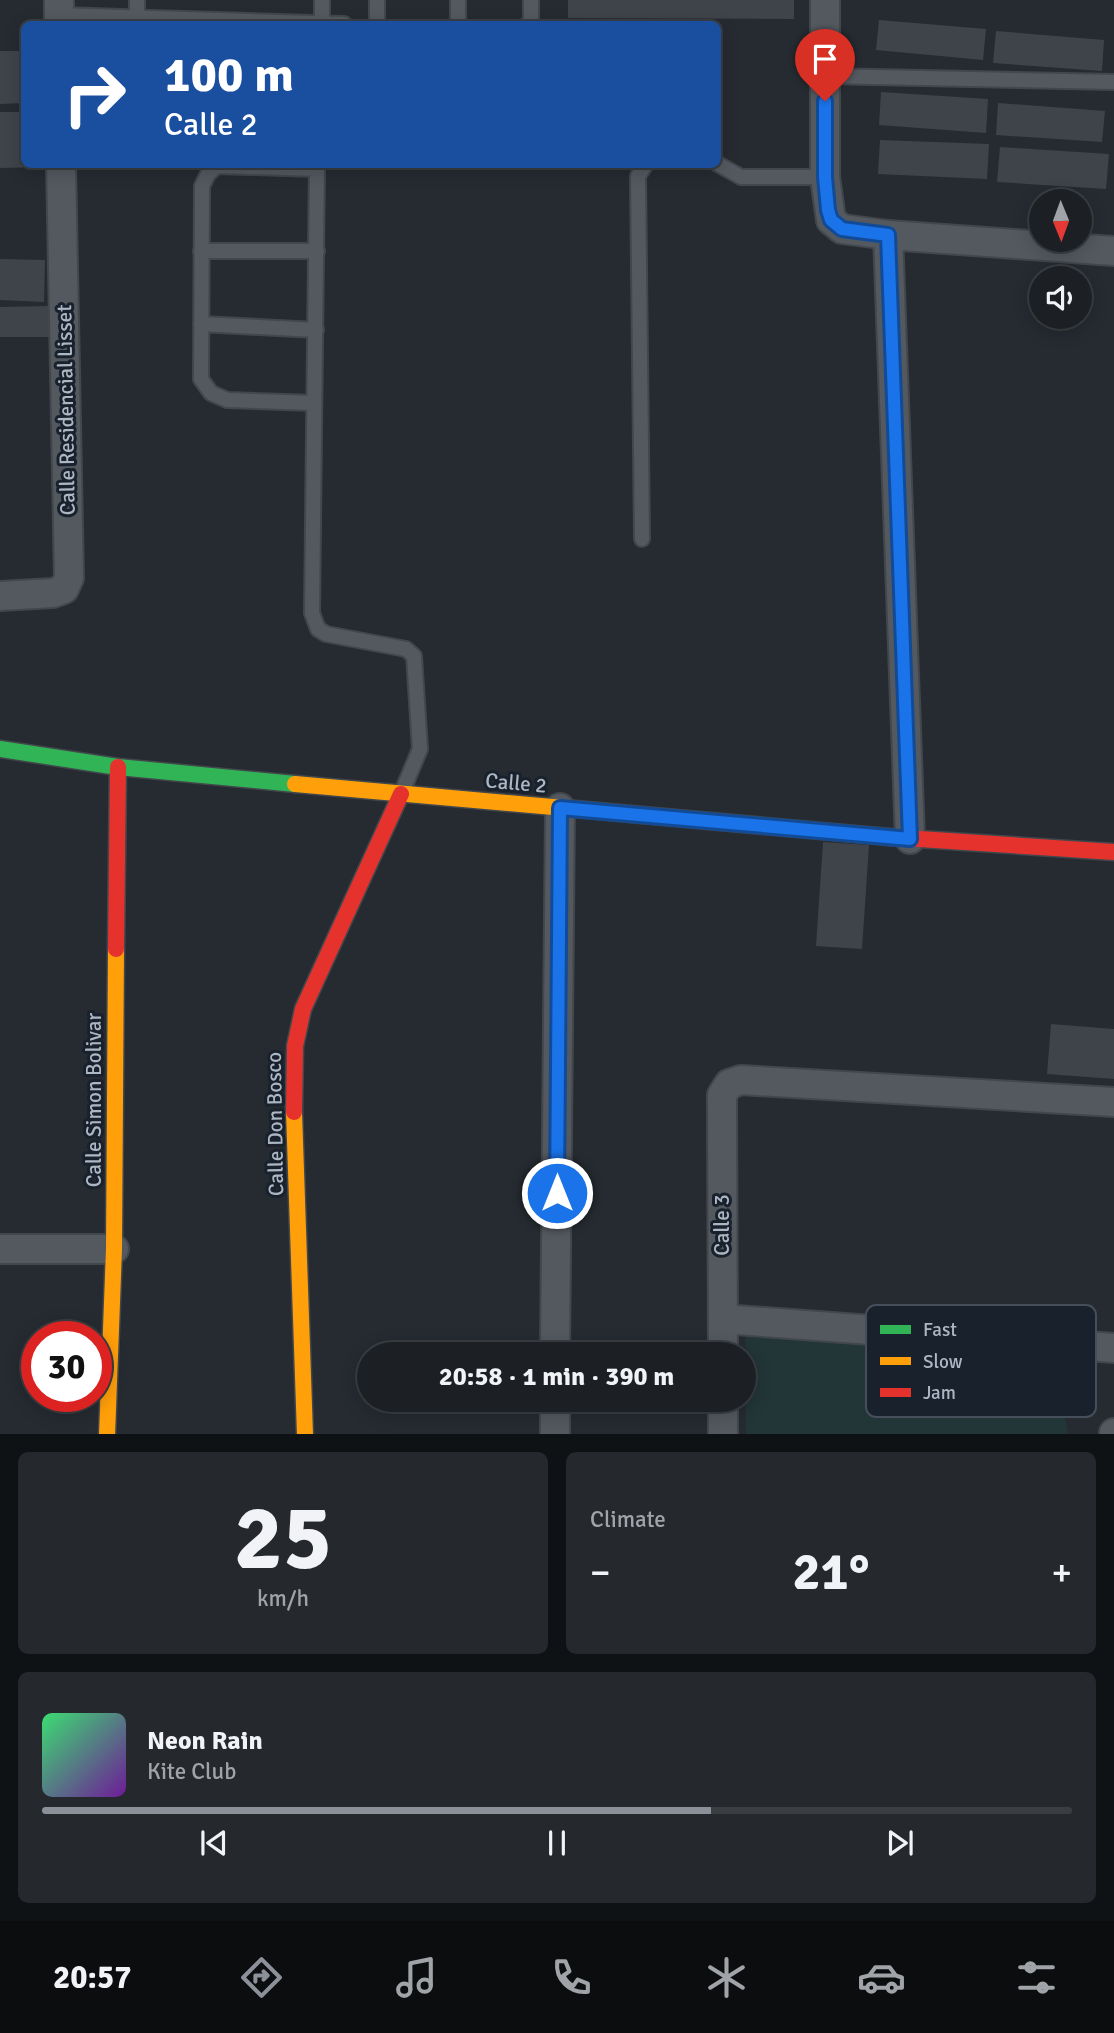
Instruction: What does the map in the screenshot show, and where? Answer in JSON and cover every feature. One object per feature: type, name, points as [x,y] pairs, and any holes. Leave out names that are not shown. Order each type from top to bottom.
[{"type":"street","points":[[825,0],[825,177],[831,220],[842,229],[888,235],[1114,251]]},
{"type":"street","name":"Calle Residencial Lisset","points":[[0,596],[53,593],[64,589],[69,578],[61,168]]},
{"type":"street","points":[[888,235],[910,839]]},
{"type":"street","name":"Calle 2","points":[[0,749],[118,766],[401,794],[910,839],[1114,852]]},
{"type":"street","name":"Calle Simon Bolivar","points":[[107,1434],[114,1249],[118,766]]},
{"type":"street","name":"Calle Don Bosco","points":[[305,1434],[293,1096],[295,1046],[303,1009],[401,794]]},
{"type":"street","points":[[555,1342],[560,808]]},
{"type":"street","name":"Calle 3","points":[[723,1342],[722,1095],[729,1084],[741,1080],[1114,1102]]},
{"type":"street","points":[[0,1249],[114,1249]]},
{"type":"street","points":[[723,1319],[866,1330]]},
{"type":"street","points":[[1096,1348],[1114,1349]]},
{"type":"street","points":[[555,1412],[555,1434]]},
{"type":"street","points":[[723,1412],[723,1434]]},
{"type":"lane","points":[[137,0],[137,19]]},
{"type":"lane","points":[[322,0],[322,21]]},
{"type":"lane","points":[[377,0],[377,21]]},
{"type":"lane","points":[[458,0],[458,21]]},
{"type":"lane","points":[[531,0],[531,21]]},
{"type":"lane","points":[[59,13],[211,21]]},
{"type":"lane","points":[[825,76],[1114,82]]},
{"type":"lane","points":[[721,166],[741,177],[825,177]]},
{"type":"lane","points":[[215,168],[202,186],[201,379],[211,393],[227,400],[314,403]]},
{"type":"lane","points":[[317,168],[312,613],[318,629],[326,634],[406,649],[414,656],[420,749],[401,794]]},
{"type":"lane","points":[[642,539],[638,176],[643,168]]},
{"type":"lane","points":[[201,251],[317,251]]},
{"type":"lane","points":[[201,324],[316,330]]},
{"type":"shaded area","points":[[745,1334],[866,1341],[866,1417],[1065,1417],[1068,1434],[746,1434],[746,1412],[756,1412],[756,1342],[745,1342]]},
{"type":"building","points":[[568,0],[794,0],[794,19],[568,18]]},
{"type":"building","points":[[879,20],[986,29],[983,60],[876,50]]},
{"type":"building","points":[[996,31],[1104,40],[1102,71],[993,63]]},
{"type":"building","points":[[0,51],[21,51],[21,103],[0,104]]},
{"type":"building","points":[[881,92],[988,99],[986,133],[879,125]]},
{"type":"building","points":[[998,103],[1105,111],[1102,142],[996,135]]},
{"type":"building","points":[[0,112],[21,112],[21,168],[0,168]]},
{"type":"building","points":[[880,140],[989,144],[987,179],[878,174]]},
{"type":"building","points":[[1000,147],[1109,154],[1106,189],[997,182]]},
{"type":"building","points":[[0,259],[45,260],[44,302],[0,300]]},
{"type":"building","points":[[49,306],[50,337],[0,337],[0,307]]},
{"type":"building","points":[[823,842],[869,845],[862,949],[816,946]]},
{"type":"building","points":[[1051,1024],[1114,1029],[1114,1079],[1047,1074]]},
{"type":"traffic: fast","points":[[0,749],[118,767],[295,784]]},
{"type":"traffic: slow","points":[[295,784],[889,837]]},
{"type":"traffic: slow","points":[[107,1434],[114,1249],[116,949]]},
{"type":"traffic: slow","points":[[294,1112],[305,1434]]},
{"type":"traffic: jam","points":[[116,949],[118,767]]},
{"type":"traffic: jam","points":[[294,1112],[295,1046],[303,1009],[401,794]]},
{"type":"traffic: jam","points":[[889,837],[1114,852]]},
{"type":"route","points":[[557,1193],[560,808],[910,839],[888,235],[842,229],[831,220],[825,177],[825,101]]}]
